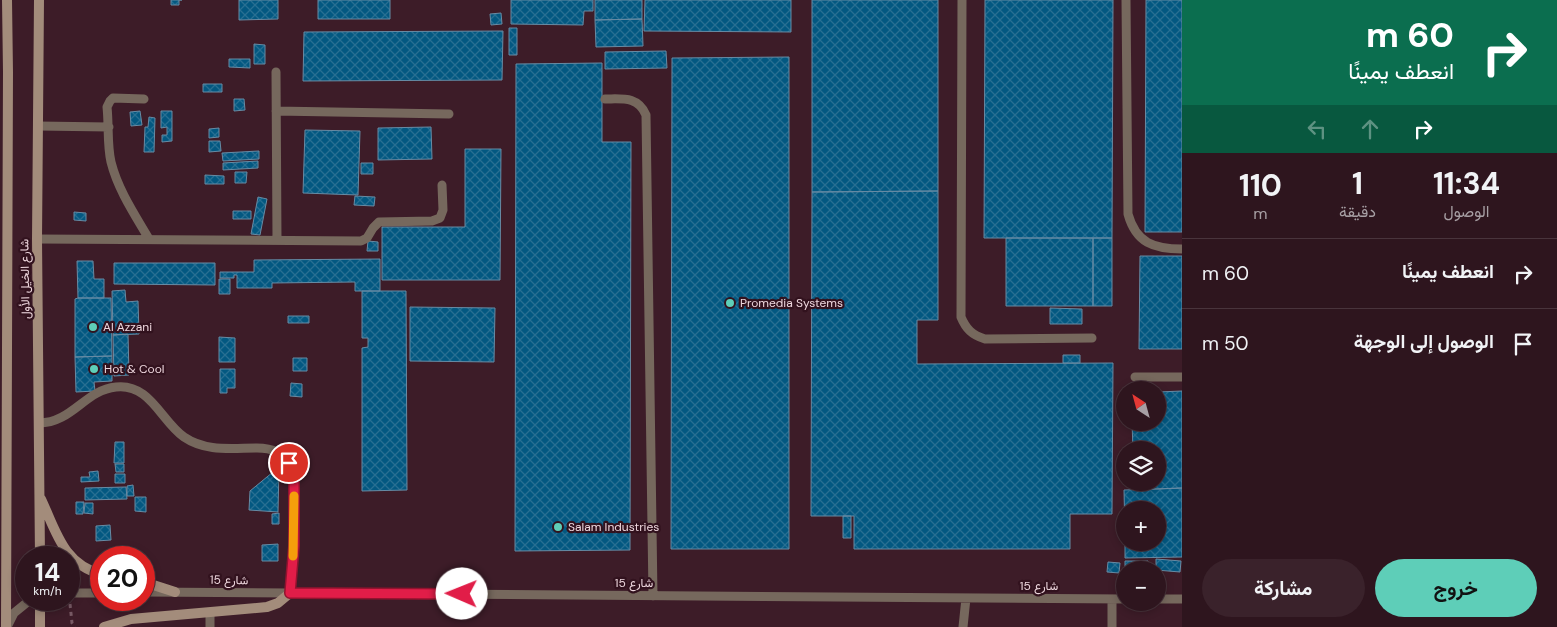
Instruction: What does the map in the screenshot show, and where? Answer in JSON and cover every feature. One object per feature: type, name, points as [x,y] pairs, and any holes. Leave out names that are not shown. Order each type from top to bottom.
[{"type":"main road","name":"شارع الخيل الأول","points":[[6,0],[8,72],[4,217],[3,529],[6,627]]},
{"type":"main road","name":"شارع الخيل الأول","points":[[38,0],[37,239],[40,546]]},
{"type":"main road","points":[[40,496],[66,552],[81,566],[90,570]]},
{"type":"main road","points":[[155,586],[175,592]]},
{"type":"main road","points":[[104,627],[273,606],[290,593]]},
{"type":"main road","points":[[40,611],[40,627]]},
{"type":"lane","points":[[962,0],[961,317],[964,325],[970,332],[985,339],[1092,338]]},
{"type":"lane","points":[[1126,0],[1128,214],[1131,224],[1143,240],[1158,248],[1182,249]]},
{"type":"lane","points":[[0,63],[8,72]]},
{"type":"lane","points":[[276,72],[277,240]]},
{"type":"lane","points":[[144,99],[117,98],[110,101],[107,108],[111,160],[114,173],[149,239]]},
{"type":"lane","points":[[605,99],[633,100],[643,108],[646,115],[653,596]]},
{"type":"lane","points":[[276,111],[449,114]]},
{"type":"lane","points":[[38,126],[109,127]]},
{"type":"lane","points":[[37,239],[360,241],[367,238],[379,222],[436,220],[443,214],[442,185]]},
{"type":"lane","points":[[1135,377],[1182,377]]},
{"type":"lane","points":[[39,423],[54,422],[61,419],[93,395],[105,389],[118,386],[131,388],[143,393],[153,402],[172,427],[193,442],[205,447],[218,449],[269,448],[277,452],[289,463],[294,479],[294,546],[290,593]]},
{"type":"lane","name":"شارع 15","points":[[155,592],[1116,599]]},
{"type":"lane","points":[[963,627],[966,598]]},
{"type":"lane","points":[[1112,599],[1112,627]]},
{"type":"lane","points":[[1166,599],[1182,599]]},
{"type":"lane","points":[[6,627],[16,611]]},
{"type":"lane","points":[[210,613],[210,627]]},
{"type":"path","points":[[71,611],[72,623],[75,627]]},
{"type":"building","points":[[171,0],[179,0],[179,5],[171,5]]},
{"type":"building","points":[[239,0],[278,0],[278,19],[239,20]]},
{"type":"building","points":[[318,0],[390,0],[390,19],[318,19]]},
{"type":"building","points":[[511,0],[593,0],[593,11],[584,11],[583,25],[511,24]]},
{"type":"building","points":[[595,0],[642,0],[642,19],[595,20]]},
{"type":"building","points":[[645,0],[791,0],[791,32],[644,31]]},
{"type":"building","points":[[812,0],[938,0],[938,191],[812,192]]},
{"type":"building","points":[[985,0],[1113,0],[1112,238],[984,238]]},
{"type":"building","points":[[1146,0],[1182,0],[1182,232],[1145,232]]},
{"type":"building","points":[[501,13],[502,24],[491,25],[490,14]]},
{"type":"building","points":[[642,19],[643,46],[596,47],[595,20]]},
{"type":"building","points":[[509,28],[517,28],[517,55],[509,55]]},
{"type":"building","points":[[503,31],[502,80],[303,81],[304,32]]},
{"type":"building","points":[[254,44],[265,45],[265,64],[254,64]]},
{"type":"building","points":[[666,51],[667,68],[605,69],[605,52]]},
{"type":"building","name":"Promedia Systems","points":[[789,57],[789,549],[671,549],[672,58]]},
{"type":"building","points":[[229,59],[250,59],[250,68],[229,67]]},
{"type":"building","points":[[602,63],[602,142],[631,142],[630,550],[515,551],[516,64]]},
{"type":"building","points":[[203,84],[222,84],[222,92],[203,92]]},
{"type":"building","points":[[234,99],[244,99],[245,110],[234,111]]},
{"type":"building","points":[[140,111],[142,125],[131,126],[130,112]]},
{"type":"building","points":[[161,111],[172,111],[172,141],[162,142],[162,135],[167,135],[167,127],[161,128]]},
{"type":"building","points":[[149,117],[155,118],[154,152],[144,152],[145,127],[148,127]]},
{"type":"building","points":[[431,127],[432,159],[378,160],[378,128]]},
{"type":"building","points":[[219,128],[219,137],[209,138],[209,129]]},
{"type":"building","points":[[305,130],[360,131],[358,195],[303,193]]},
{"type":"building","points":[[209,141],[220,141],[221,151],[209,152]]},
{"type":"building","points":[[465,149],[501,149],[500,280],[382,280],[382,227],[465,227]]},
{"type":"building","points":[[259,151],[259,159],[223,161],[222,153]]},
{"type":"building","points":[[258,161],[258,168],[223,170],[223,163]]},
{"type":"building","points":[[361,163],[373,163],[373,174],[361,174]]},
{"type":"building","points":[[235,172],[247,172],[246,183],[235,183]]},
{"type":"building","points":[[205,175],[224,176],[224,184],[205,184]]},
{"type":"building","points":[[938,191],[938,320],[917,320],[917,364],[1113,363],[1112,514],[1070,514],[1070,549],[854,549],[854,516],[811,516],[812,192]]},
{"type":"building","points":[[355,196],[375,197],[374,206],[354,205]]},
{"type":"building","points":[[258,197],[267,199],[260,235],[251,234]]},
{"type":"building","points":[[233,211],[251,211],[251,219],[233,219]]},
{"type":"building","points":[[74,212],[86,213],[86,221],[74,220]]},
{"type":"building","points":[[1006,238],[1093,238],[1093,306],[1006,306]]},
{"type":"building","points":[[1093,238],[1112,238],[1112,306],[1093,306]]},
{"type":"building","points":[[368,241],[378,242],[378,251],[367,251]]},
{"type":"building","points":[[1140,256],[1182,256],[1182,349],[1139,349]]},
{"type":"building","points":[[380,259],[380,291],[355,291],[355,282],[272,283],[272,288],[237,288],[237,275],[234,275],[234,278],[220,278],[220,272],[254,272],[254,260]]},
{"type":"building","points":[[77,261],[93,261],[94,279],[104,279],[104,298],[78,298]]},
{"type":"building","points":[[114,263],[215,263],[215,285],[114,284]]},
{"type":"building","points":[[219,279],[230,279],[230,294],[219,294]]},
{"type":"building","points":[[125,290],[126,302],[138,301],[139,334],[113,335],[112,291]]},
{"type":"building","points":[[362,291],[406,291],[407,490],[362,491],[362,348],[368,347],[368,338],[362,338]]},
{"type":"building","name":"Al Azzani","points":[[111,298],[112,356],[75,357],[75,299]]},
{"type":"building","points":[[410,307],[495,308],[494,362],[410,361]]},
{"type":"building","points":[[1050,308],[1082,309],[1082,324],[1050,324]]},
{"type":"building","points":[[288,316],[309,316],[309,323],[288,323]]},
{"type":"building","points":[[128,334],[129,375],[114,376],[113,335]]},
{"type":"building","points":[[219,337],[235,338],[235,362],[219,362]]},
{"type":"building","points":[[1063,355],[1080,355],[1080,363],[1063,363]]},
{"type":"building","name":"Hot & Cool","points":[[112,356],[112,381],[94,382],[95,391],[76,392],[75,357]]},
{"type":"building","points":[[293,358],[307,358],[307,371],[293,371]]},
{"type":"building","points":[[220,369],[235,369],[235,388],[227,388],[227,393],[220,393]]},
{"type":"building","points":[[291,383],[302,384],[302,397],[290,396]]},
{"type":"building","points":[[1182,391],[1182,488],[1166,489],[1166,441],[1133,441],[1132,431],[1166,431],[1166,392]]},
{"type":"building","points":[[115,442],[124,442],[124,463],[114,463]]},
{"type":"building","points":[[115,464],[124,464],[124,472],[116,472]]},
{"type":"building","points":[[279,467],[278,512],[249,510],[250,491]]},
{"type":"building","points":[[98,471],[99,481],[81,482],[81,477],[90,477],[89,472]]},
{"type":"building","points":[[115,474],[125,474],[125,483],[115,483]]},
{"type":"building","points":[[133,485],[134,496],[127,496],[127,486]]},
{"type":"building","points":[[126,487],[127,499],[85,500],[85,488]]},
{"type":"building","points":[[1182,488],[1182,557],[1125,558],[1125,551],[1166,551],[1166,501],[1124,501],[1124,491],[1166,491],[1166,489]]},
{"type":"building","points":[[135,497],[146,497],[146,512],[135,511]]},
{"type":"building","points":[[76,502],[84,502],[83,514],[76,514]]},
{"type":"building","points":[[85,503],[93,503],[93,514],[84,513]]},
{"type":"building","points":[[279,513],[279,524],[272,524],[272,514]]},
{"type":"building","points":[[843,516],[851,516],[851,538],[843,538]]},
{"type":"building","points":[[110,525],[111,540],[96,541],[96,526]]},
{"type":"building","points":[[278,544],[278,561],[262,561],[262,545]]},
{"type":"building","points":[[1156,559],[1181,561],[1180,572],[1166,571],[1166,561],[1156,561]]},
{"type":"building","points":[[1108,562],[1116,563],[1116,573],[1107,572]]},
{"type":"slow traffic","points":[[293,556],[294,496]]},
{"type":"place","name":"Promedia Systems","points":[[730,303]]},
{"type":"place","name":"Al Azzani","points":[[93,327]]},
{"type":"place","name":"Hot & Cool","points":[[94,369]]},
{"type":"place","name":"Salam Industries","points":[[558,527]]},
{"type":"route","points":[[289,463],[294,479],[294,546],[290,593],[462,594]]}]
